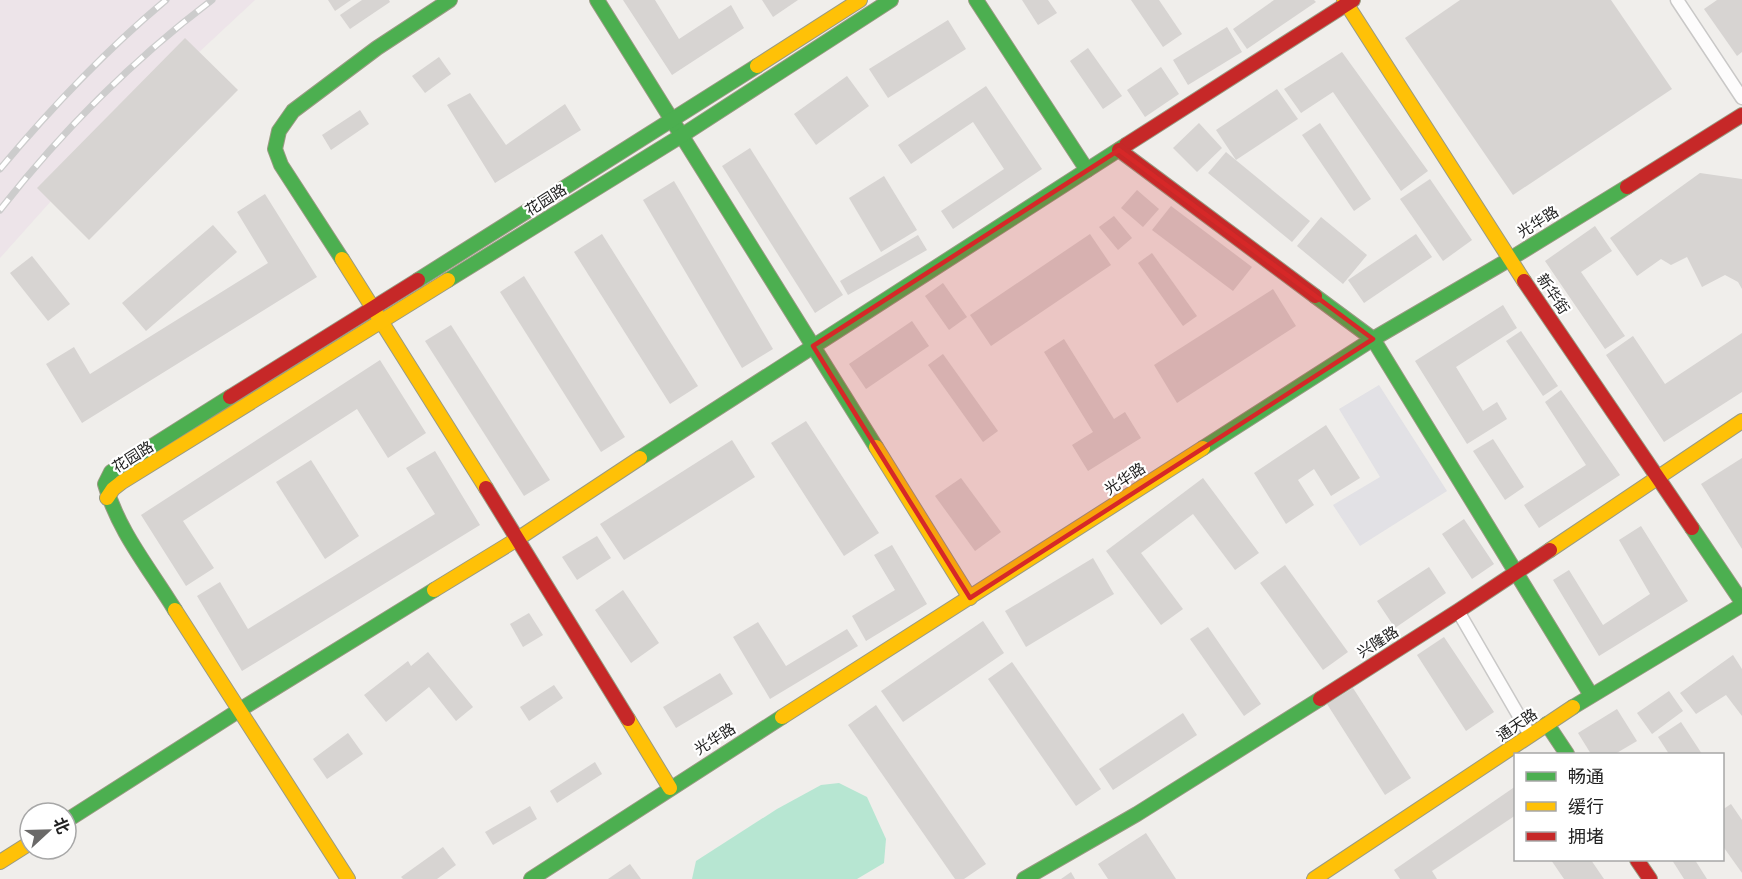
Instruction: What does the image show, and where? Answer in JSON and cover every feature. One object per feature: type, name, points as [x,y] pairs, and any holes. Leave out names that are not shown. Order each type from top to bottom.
[{"type":"street","points":[[450,0],[377,48],[293,111],[279,131],[275,149],[280,165],[374,308],[519,538],[670,788]]},
{"type":"street","points":[[597,0],[970,598]]},
{"type":"street","name":"花园路","points":[[107,498],[105,484],[111,472],[672,121],[860,0]]},
{"type":"street","name":"花园路","points":[[107,498],[113,489],[123,482],[681,136],[891,0]]},
{"type":"street","points":[[976,0],[1087,170]]},
{"type":"street","points":[[1677,0],[1742,98]]},
{"type":"street","points":[[78,812],[519,538],[1348,1]]},
{"type":"street","name":"新华街","points":[[1348,1],[1510,259],[1742,604]]},
{"type":"street","name":"光华路","points":[[531,879],[1373,339],[1510,259],[1742,115]]},
{"type":"street","points":[[1119,150],[1373,339],[1591,695]]},
{"type":"street","name":"兴隆路","points":[[1024,879],[1137,814],[1458,611],[1742,421]]},
{"type":"street","points":[[107,498],[130,539],[238,711],[348,879]]},
{"type":"street","name":"通天路","points":[[1314,879],[1591,695],[1742,604]]},
{"type":"street","points":[[1458,611],[1530,735]]},
{"type":"street","points":[[1547,724],[1566,753]]},
{"type":"street","points":[[0,862],[18,851]]},
{"type":"street","points":[[1638,861],[1650,879]]},
{"type":"highlighted area","points":[[1119,150],[1373,339],[970,598],[813,346]]},
{"type":"shaded area","points":[[0,0],[255,0],[110,135],[0,258]]},
{"type":"shaded area","points":[[1379,385],[1447,491],[1360,546],[1333,505],[1380,477],[1339,409]]},
{"type":"green space","points":[[839,783],[867,797],[886,839],[884,863],[857,879],[692,879],[696,861],[777,809],[821,785]]},
{"type":"building","points":[[328,0],[351,0],[335,11]]},
{"type":"building","points":[[362,0],[389,0],[390,2],[350,29],[340,15]]},
{"type":"building","points":[[623,0],[655,0],[679,39],[731,5],[744,28],[672,75]]},
{"type":"building","points":[[762,0],[798,0],[773,17]]},
{"type":"building","points":[[1022,0],[1048,0],[1057,13],[1038,25]]},
{"type":"building","points":[[1131,0],[1159,0],[1182,34],[1163,47]]},
{"type":"building","points":[[1274,0],[1314,0],[1316,2],[1247,49],[1233,29]]},
{"type":"building","points":[[1460,0],[1611,0],[1672,89],[1513,195],[1405,38]]},
{"type":"building","points":[[1717,0],[1742,0],[1742,52],[1737,56],[1704,9]]},
{"type":"building","points":[[948,20],[966,49],[888,98],[869,69]]},
{"type":"building","points":[[1227,27],[1242,52],[1188,85],[1173,60]]},
{"type":"building","points":[[185,38],[238,90],[89,240],[37,188]]},
{"type":"building","points":[[1088,48],[1122,96],[1103,109],[1070,61]]},
{"type":"building","points":[[1342,52],[1428,171],[1401,191],[1333,92],[1301,113],[1284,89]]},
{"type":"building","points":[[439,57],[451,74],[425,93],[412,76]]},
{"type":"building","points":[[1161,67],[1179,94],[1145,117],[1127,90]]},
{"type":"building","points":[[847,76],[869,106],[816,145],[794,114]]},
{"type":"building","points":[[986,86],[1042,169],[953,229],[941,211],[1004,169],[973,122],[911,164],[898,145]]},
{"type":"building","points":[[1277,89],[1298,119],[1236,160],[1216,130]]},
{"type":"building","points":[[470,93],[506,145],[565,104],[581,130],[495,183],[447,105]]},
{"type":"building","points":[[360,110],[369,124],[331,150],[322,135]]},
{"type":"building","points":[[1199,123],[1222,148],[1197,172],[1173,148]]},
{"type":"building","points":[[1320,123],[1371,199],[1354,211],[1302,135]]},
{"type":"building","points":[[750,148],[843,295],[815,313],[722,166]]},
{"type":"building","points":[[1226,152],[1310,221],[1292,242],[1208,173]]},
{"type":"building","points":[[1700,173],[1742,179],[1742,289],[1738,282],[1725,275],[1702,287],[1687,257],[1671,265],[1661,259],[1637,276],[1610,238]]},
{"type":"building","points":[[884,176],[917,230],[881,252],[849,198]]},
{"type":"building","points":[[1430,179],[1472,240],[1443,261],[1400,199]]},
{"type":"building","points":[[674,181],[773,349],[742,368],[643,200]]},
{"type":"building","points":[[1137,190],[1159,209],[1143,227],[1121,208]]},
{"type":"building","points":[[265,194],[317,277],[82,423],[46,364],[74,347],[90,374],[268,263],[237,212]]},
{"type":"building","points":[[1171,206],[1252,267],[1233,291],[1152,230]]},
{"type":"building","points":[[1114,216],[1132,238],[1118,250],[1099,227]]},
{"type":"building","points":[[1321,217],[1367,255],[1343,284],[1297,246]]},
{"type":"building","points":[[213,225],[237,252],[146,331],[122,303]]},
{"type":"building","points":[[1595,226],[1612,251],[1581,272],[1625,336],[1605,349],[1545,261]]},
{"type":"building","points":[[602,234],[698,386],[670,404],[574,252]]},
{"type":"building","points":[[1090,234],[1111,265],[991,346],[970,315]]},
{"type":"building","points":[[1416,234],[1432,257],[1364,303],[1348,280]]},
{"type":"building","points":[[918,235],[927,250],[848,295],[840,281]]},
{"type":"building","points":[[1152,253],[1197,316],[1183,326],[1138,263]]},
{"type":"building","points":[[32,256],[70,304],[48,321],[10,273]]},
{"type":"building","points":[[524,276],[625,437],[601,452],[500,292]]},
{"type":"building","points":[[943,283],[967,317],[949,330],[925,296]]},
{"type":"building","points":[[1273,289],[1296,326],[1177,403],[1154,365]]},
{"type":"building","points":[[1503,305],[1517,328],[1456,367],[1483,411],[1497,402],[1507,419],[1467,444],[1415,361]]},
{"type":"building","points":[[912,321],[929,346],[866,389],[849,364]]},
{"type":"building","points":[[451,325],[550,480],[524,496],[425,341]]},
{"type":"building","points":[[1521,331],[1558,386],[1543,396],[1506,341]]},
{"type":"building","points":[[1742,333],[1742,392],[1664,442],[1606,355],[1633,336],[1665,384]]},
{"type":"building","points":[[1064,339],[1114,419],[1125,412],[1141,438],[1088,471],[1072,445],[1093,432],[1044,352]]},
{"type":"building","points":[[943,354],[998,431],[983,442],[928,365]]},
{"type":"building","points":[[380,360],[426,433],[388,458],[357,409],[183,521],[214,568],[186,586],[141,515]]},
{"type":"building","points":[[1561,390],[1620,475],[1539,528],[1524,505],[1586,465],[1545,402]]},
{"type":"building","points":[[806,421],[879,533],[844,556],[771,443]]},
{"type":"building","points":[[1326,425],[1360,478],[1331,496],[1314,469],[1298,480],[1314,505],[1286,524],[1254,473]]},
{"type":"building","points":[[1493,439],[1524,487],[1505,500],[1473,451]]},
{"type":"building","points":[[732,440],[755,477],[624,560],[600,524]]},
{"type":"building","points":[[435,451],[480,525],[242,671],[197,596],[220,582],[248,629],[435,514],[406,468]]},
{"type":"building","points":[[1742,458],[1742,549],[1701,484]]},
{"type":"building","points":[[311,460],[359,536],[325,559],[276,482]]},
{"type":"building","points":[[961,478],[1001,532],[975,551],[935,496]]},
{"type":"building","points":[[1203,478],[1259,553],[1235,570],[1193,514],[1141,553],[1183,609],[1161,625],[1106,551]]},
{"type":"building","points":[[1464,519],[1494,564],[1472,579],[1442,534]]},
{"type":"building","points":[[1641,526],[1688,601],[1599,656],[1553,580],[1569,570],[1603,625],[1650,594],[1619,540]]},
{"type":"building","points":[[597,536],[611,558],[577,580],[562,557]]},
{"type":"building","points":[[892,545],[927,604],[866,641],[852,616],[895,590],[874,555]]},
{"type":"building","points":[[1093,558],[1114,594],[1026,647],[1005,611]]},
{"type":"building","points":[[1285,565],[1348,652],[1323,670],[1260,583]]},
{"type":"building","points":[[1429,567],[1446,593],[1395,628],[1377,601]]},
{"type":"building","points":[[623,590],[659,643],[631,663],[595,610]]},
{"type":"building","points":[[529,613],[543,635],[523,647],[510,624]]},
{"type":"building","points":[[983,621],[1004,653],[903,722],[881,691]]},
{"type":"building","points":[[758,622],[786,666],[847,629],[858,646],[770,699],[733,637]]},
{"type":"building","points":[[1208,627],[1261,704],[1244,716],[1190,639]]},
{"type":"building","points":[[1444,637],[1494,712],[1466,731],[1417,655]]},
{"type":"building","points":[[428,652],[473,707],[456,721],[429,687],[386,722],[364,695],[408,661],[411,666]]},
{"type":"building","points":[[1733,655],[1742,669],[1742,716],[1726,695],[1696,714],[1680,693]]},
{"type":"building","points":[[1012,662],[1101,789],[1076,806],[988,679]]},
{"type":"building","points":[[720,673],[733,694],[676,728],[663,707]]},
{"type":"building","points":[[554,685],[563,698],[529,721],[520,707]]},
{"type":"building","points":[[1353,688],[1411,778],[1385,795],[1327,704]]},
{"type":"building","points":[[1669,691],[1683,711],[1652,734],[1637,713]]},
{"type":"building","points":[[876,705],[986,864],[964,879],[955,879],[848,725]]},
{"type":"building","points":[[1617,709],[1637,741],[1617,753],[1590,753],[1578,733]]},
{"type":"building","points":[[1183,713],[1197,735],[1113,790],[1099,769]]},
{"type":"building","points":[[1681,722],[1701,753],[1668,753],[1658,737]]},
{"type":"building","points":[[348,733],[363,754],[327,779],[313,759]]},
{"type":"building","points":[[595,762],[602,774],[557,803],[550,791]]},
{"type":"building","points":[[1514,787],[1514,816],[1432,871],[1437,879],[1400,879],[1394,870]]},
{"type":"building","points":[[1731,804],[1742,820],[1742,873],[1724,848],[1724,809]]},
{"type":"building","points":[[530,806],[537,819],[493,845],[485,832]]},
{"type":"building","points":[[1146,833],[1176,879],[1108,879],[1098,864]]},
{"type":"building","points":[[443,847],[456,865],[437,879],[403,879],[401,877]]},
{"type":"building","points":[[1552,861],[1592,861],[1604,879],[1564,879]]},
{"type":"building","points":[[1673,861],[1696,861],[1707,879],[1684,879]]},
{"type":"building","points":[[630,864],[641,879],[608,879]]},
{"type":"building","points":[[1071,872],[1075,879],[1061,879]]},
{"type":"railway","points":[[0,169],[79,81],[166,0]]},
{"type":"railway","points":[[0,210],[23,181],[99,98],[154,47],[212,0]]},
{"type":"traffic: fast","points":[[342,259],[281,165],[275,149],[279,131],[293,111],[377,48],[450,0]]},
{"type":"traffic: fast","points":[[597,0],[876,447]]},
{"type":"traffic: fast","points":[[448,280],[681,136],[891,0]]},
{"type":"traffic: fast","points":[[976,0],[1087,170]]},
{"type":"traffic: fast","points":[[418,280],[757,66]]},
{"type":"traffic: fast","points":[[640,458],[1126,145]]},
{"type":"traffic: fast","points":[[1203,448],[1373,339],[1627,187]]},
{"type":"traffic: fast","points":[[1315,296],[1373,339],[1591,695]]},
{"type":"traffic: fast","points":[[175,610],[126,534],[105,484],[111,472],[230,397]]},
{"type":"traffic: fast","points":[[1692,528],[1742,602]]},
{"type":"traffic: fast","points":[[78,813],[434,590]]},
{"type":"traffic: fast","points":[[1573,707],[1742,605]]},
{"type":"traffic: fast","points":[[1024,879],[1137,814],[1320,699]]},
{"type":"traffic: fast","points":[[531,879],[782,717]]},
{"type":"traffic: fast","points":[[1547,724],[1566,753]]},
{"type":"traffic: slow","points":[[757,66],[860,0]]},
{"type":"traffic: slow","points":[[1344,0],[1524,281]]},
{"type":"traffic: slow","points":[[342,259],[486,488]]},
{"type":"traffic: slow","points":[[107,498],[122,482],[448,280]]},
{"type":"traffic: slow","points":[[1550,550],[1742,421]]},
{"type":"traffic: slow","points":[[876,447],[970,598]]},
{"type":"traffic: slow","points":[[782,717],[1203,448]]},
{"type":"traffic: slow","points":[[434,590],[519,538],[640,458]]},
{"type":"traffic: slow","points":[[175,610],[348,879]]},
{"type":"traffic: slow","points":[[1314,879],[1573,707]]},
{"type":"traffic: slow","points":[[628,719],[670,788]]},
{"type":"traffic: slow","points":[[0,862],[18,851]]},
{"type":"traffic: jam","points":[[1126,145],[1353,0]]},
{"type":"traffic: jam","points":[[1627,187],[1742,115]]},
{"type":"traffic: jam","points":[[1119,150],[1315,296]]},
{"type":"traffic: jam","points":[[230,397],[418,280]]},
{"type":"traffic: jam","points":[[1524,281],[1692,528]]},
{"type":"traffic: jam","points":[[486,488],[628,719]]},
{"type":"traffic: jam","points":[[1320,699],[1550,550]]},
{"type":"traffic: jam","points":[[1638,861],[1650,879]]}]
